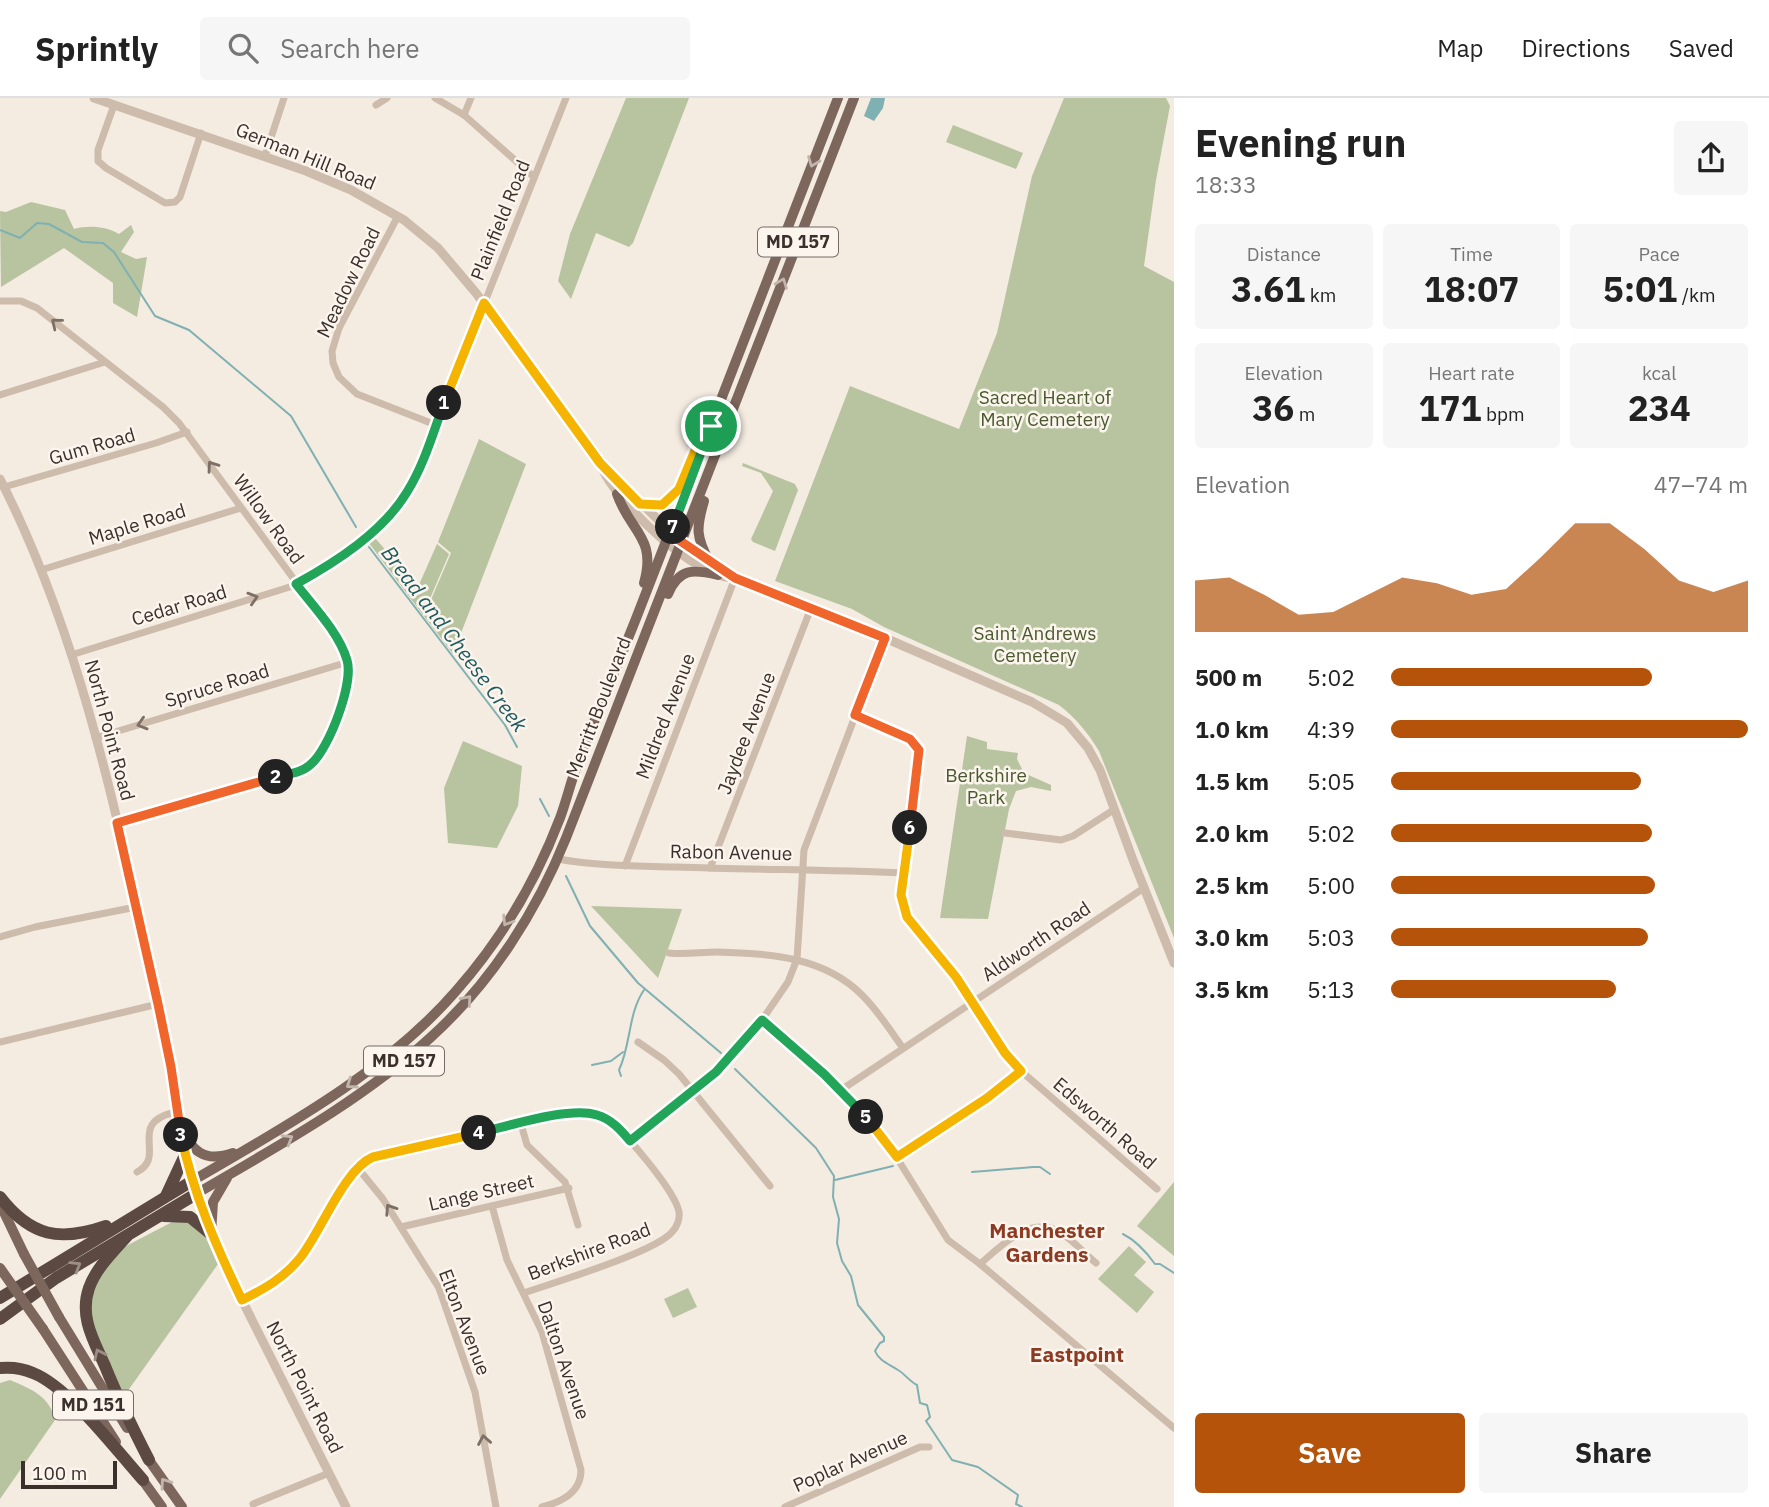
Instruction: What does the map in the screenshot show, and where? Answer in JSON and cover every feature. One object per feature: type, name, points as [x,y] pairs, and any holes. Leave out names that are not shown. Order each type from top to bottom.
[{"type":"highway","points":[[165,1198],[185,1155]]},
{"type":"highway","points":[[0,1297],[165,1198],[194,1188]]},
{"type":"highway","points":[[0,1319],[57,1278],[160,1216],[194,1188]]},
{"type":"highway","points":[[0,1197],[17,1217],[52,1234],[78,1235],[130,1218]]},
{"type":"highway","points":[[160,1216],[187,1216],[200,1222],[212,1234]]},
{"type":"highway","points":[[127,1236],[103,1263],[90,1285],[86,1317],[91,1338],[149,1460]]},
{"type":"highway","points":[[0,1368],[33,1373],[61,1392],[143,1480]]},
{"type":"main road","name":"Merritt Boulevard","points":[[194,1188],[248,1146],[321,1104],[390,1055],[456,991],[493,944],[519,902],[559,819],[838,98]]},
{"type":"main road","name":"Merritt Boulevard","points":[[194,1188],[230,1174],[372,1085],[431,1037],[483,981],[536,902],[558,859],[854,98]]},
{"type":"main road","points":[[640,504],[662,505],[675,495],[706,424],[711,426]]},
{"type":"main road","points":[[709,561],[697,534],[712,464]]},
{"type":"main road","points":[[617,494],[646,544],[649,561],[643,588],[645,597]]},
{"type":"main road","points":[[644,637],[652,636],[677,578],[683,573],[699,570],[718,575]]},
{"type":"main road","points":[[558,859],[552,850],[561,826],[559,819]]},
{"type":"main road","points":[[536,902],[550,861],[545,852]]},
{"type":"main road","points":[[178,1125],[191,1145],[205,1156],[229,1154],[248,1146]]},
{"type":"main road","points":[[212,1234],[213,1202],[230,1174]]},
{"type":"main road","name":"MD 151","points":[[0,1204],[59,1317],[149,1460],[182,1507]]},
{"type":"main road","name":"MD 151","points":[[0,1268],[162,1507]]},
{"type":"street","name":"German Hill Road","points":[[94,98],[265,156],[351,190],[398,216],[438,248],[484,303],[600,463],[617,494],[668,538],[718,575],[735,578],[885,638],[1032,702],[1067,723],[1095,759],[1174,963]]},
{"type":"street","points":[[265,156],[285,98]]},
{"type":"street","points":[[376,105],[387,98]]},
{"type":"street","points":[[435,98],[464,115],[534,177]]},
{"type":"street","points":[[464,115],[471,98]]},
{"type":"street","name":"Plainfield Road","points":[[296,584],[318,572],[362,540],[390,514],[407,492],[566,98]]},
{"type":"street","points":[[114,104],[97,150],[98,161],[154,198],[169,204],[180,197],[201,133]]},
{"type":"street","name":"Meadow Road","points":[[398,216],[339,328],[331,357],[335,371],[349,389],[436,425]]},
{"type":"street","name":"Willow Road","points":[[0,301],[21,301],[37,307],[163,407],[187,432],[340,643],[348,662]]},
{"type":"street","points":[[0,395],[105,362]]},
{"type":"street","name":"Gum Road","points":[[2,483],[156,443],[187,432]]},
{"type":"street","name":"German Hill Road","points":[[600,463],[668,538]]},
{"type":"street","name":"North Point Road","points":[[2,483],[41,570],[71,654],[95,738],[158,1004],[171,1067],[178,1125],[194,1188],[242,1300],[346,1507]]},
{"type":"street","name":"Maple Road","points":[[41,570],[241,508]]},
{"type":"street","name":"German Hill Road","points":[[680,547],[735,578]]},
{"type":"street","name":"Mildred Avenue","points":[[625,866],[735,578]]},
{"type":"street","name":"Cedar Road","points":[[71,654],[296,584]]},
{"type":"street","name":"Jaydee Avenue","points":[[710,868],[811,608]]},
{"type":"street","points":[[630,1141],[716,1072],[762,1020],[784,988],[797,959],[807,839],[885,638]]},
{"type":"street","points":[[117,823],[307,768],[318,758],[328,739],[349,680],[348,662]]},
{"type":"street","name":"Spruce Road","points":[[95,738],[348,662]]},
{"type":"street","name":"Edsworth Road","points":[[855,715],[910,739],[919,750],[901,895],[907,917],[956,977],[1005,1053],[1021,1071],[1157,1189]]},
{"type":"street","points":[[1005,832],[1060,840],[1073,836],[1115,809]]},
{"type":"street","name":"Rabon Avenue","points":[[558,859],[625,866],[803,868],[903,873]]},
{"type":"street","name":"Aldworth Road","points":[[841,1090],[1144,888]]},
{"type":"street","points":[[0,937],[35,927],[135,907]]},
{"type":"street","points":[[669,953],[740,953],[797,959],[828,970],[848,982],[872,1006],[903,1048]]},
{"type":"street","points":[[0,1042],[158,1004]]},
{"type":"street","points":[[762,1020],[841,1090],[865,1116],[897,1157],[948,1240],[981,1264],[1174,1427]]},
{"type":"street","points":[[638,1042],[664,1060],[693,1090],[769,1186]]},
{"type":"street","points":[[897,1157],[987,1098],[1021,1071]]},
{"type":"street","points":[[137,1172],[143,1168],[149,1157],[149,1133],[153,1122],[161,1115],[176,1112]]},
{"type":"street","name":"Berkshire Road","points":[[357,1167],[373,1157],[561,1114],[586,1112],[612,1123],[630,1141],[675,1201],[679,1217],[673,1232],[658,1242],[619,1259],[524,1293]]},
{"type":"street","points":[[521,1124],[527,1144],[562,1177],[569,1188],[578,1225]]},
{"type":"street","points":[[242,1300],[270,1285],[298,1261],[357,1167]]},
{"type":"street","name":"Elton Avenue","points":[[357,1167],[383,1199],[439,1287],[479,1410],[496,1507]]},
{"type":"street","name":"Lange Street","points":[[401,1227],[569,1188]]},
{"type":"street","name":"Dalton Avenue","points":[[492,1206],[507,1260],[547,1348],[581,1470],[579,1482],[572,1493],[558,1503],[542,1507]]},
{"type":"street","points":[[981,1264],[1017,1235],[1041,1226],[1060,1232],[1096,1264]]},
{"type":"street","name":"Poplar Avenue","points":[[785,1507],[920,1447],[929,1447]]},
{"type":"street","points":[[253,1504],[329,1473]]},
{"type":"green space","points":[[626,98],[689,98],[633,243],[629,247],[596,233],[571,299],[558,281],[570,234]]},
{"type":"green space","points":[[1064,98],[1166,98],[1170,106],[1144,266],[1174,282],[1174,938],[1099,751],[1081,726],[1065,710],[884,627],[852,609],[775,581],[850,386],[959,429],[997,333],[1032,176]]},
{"type":"green space","points":[[953,125],[1023,153],[1016,169],[946,142]]},
{"type":"green space","points":[[31,202],[65,210],[74,229],[97,227],[119,234],[131,225],[134,232],[121,252],[136,259],[147,257],[137,317],[113,303],[113,283],[64,248],[1,287],[0,211],[6,212]]},
{"type":"green space","points":[[479,439],[526,464],[453,654],[424,616],[451,553],[438,542]]},
{"type":"green space","points":[[743,463],[795,484],[798,490],[775,551],[751,539],[773,491],[761,473],[742,466]]},
{"type":"green space","points":[[375,538],[418,587],[437,544],[449,554],[423,615],[369,543]]},
{"type":"green space","name":"Berkshire Park","points":[[967,736],[987,742],[987,749],[1018,753],[1017,759],[1024,773],[1051,785],[1051,791],[1031,787],[1016,791],[1009,809],[988,919],[940,918]]},
{"type":"green space","points":[[463,741],[522,766],[518,806],[497,848],[448,843],[444,788]]},
{"type":"green space","points":[[591,906],[682,909],[658,978]]},
{"type":"green space","points":[[1174,1182],[1174,1256],[1137,1226]]},
{"type":"green space","points":[[184,1218],[202,1229],[218,1264],[122,1399],[91,1324],[90,1292],[108,1259],[128,1245]]},
{"type":"green space","points":[[1129,1246],[1146,1262],[1134,1275],[1154,1292],[1137,1313],[1098,1279]]},
{"type":"green space","points":[[688,1288],[697,1307],[673,1318],[664,1299]]},
{"type":"green space","points":[[10,1380],[44,1399],[55,1420],[0,1499],[0,1383]]},
{"type":"water","points":[[871,98],[885,98],[883,108],[874,121],[864,116]]},
{"type":"waterway","name":"Bread and Cheese Creek","points":[[0,230],[20,238],[37,223],[49,224],[82,242],[103,243],[114,252],[155,316],[189,330],[291,416],[356,527]]},
{"type":"waterway","name":"Bread and Cheese Creek","points":[[369,547],[505,725],[517,747]]},
{"type":"waterway","name":"Bread and Cheese Creek","points":[[540,799],[549,816]]},
{"type":"waterway","name":"Bread and Cheese Creek","points":[[566,876],[590,926],[638,983],[721,1053]]},
{"type":"waterway","points":[[621,1076],[619,1070],[632,1019],[644,990]]},
{"type":"waterway","points":[[592,1065],[611,1061],[623,1052]]},
{"type":"waterway","name":"Bread and Cheese Creek","points":[[735,1069],[816,1148],[834,1176],[833,1197],[839,1219],[837,1243],[842,1261],[851,1276],[858,1305],[884,1337],[884,1341],[875,1351],[882,1360],[917,1385],[920,1403],[927,1405],[930,1417],[926,1421],[952,1460],[978,1467],[1018,1495],[1016,1504],[1022,1507]]},
{"type":"waterway","name":"Bread and Cheese Creek","points":[[835,1180],[893,1166]]},
{"type":"waterway","name":"Bread and Cheese Creek","points":[[972,1172],[1040,1167],[1050,1174]]},
{"type":"waterway","name":"Bread and Cheese Creek","points":[[1123,1234],[1137,1244],[1155,1264],[1160,1264],[1174,1273]]},
{"type":"district","name":"Manchester Gardens","points":[[1047,1243]]},
{"type":"district","name":"Eastpoint","points":[[1077,1355]]},
{"type":"route","points":[[484,303],[600,463],[640,504],[662,505],[675,495],[706,424],[711,426],[670,534],[735,578],[885,638],[855,715],[910,739],[919,750],[901,895],[904,909],[911,924],[956,977],[1005,1053],[1021,1071],[987,1098],[897,1157],[841,1090],[762,1020],[716,1072],[630,1141],[619,1128],[604,1118],[577,1112],[373,1157],[362,1162],[298,1261],[281,1278],[242,1300],[212,1234],[188,1168],[171,1067],[117,823],[302,770],[318,758],[346,690],[349,680],[348,662],[340,643],[296,584],[318,572],[368,535],[402,500],[428,447],[484,303]]},
{"type":"park label","name":"Sacred Heart of Mary Cemetery","points":[[1045,408]]},
{"type":"park label","name":"Saint Andrews Cemetery","points":[[1035,644]]}]
